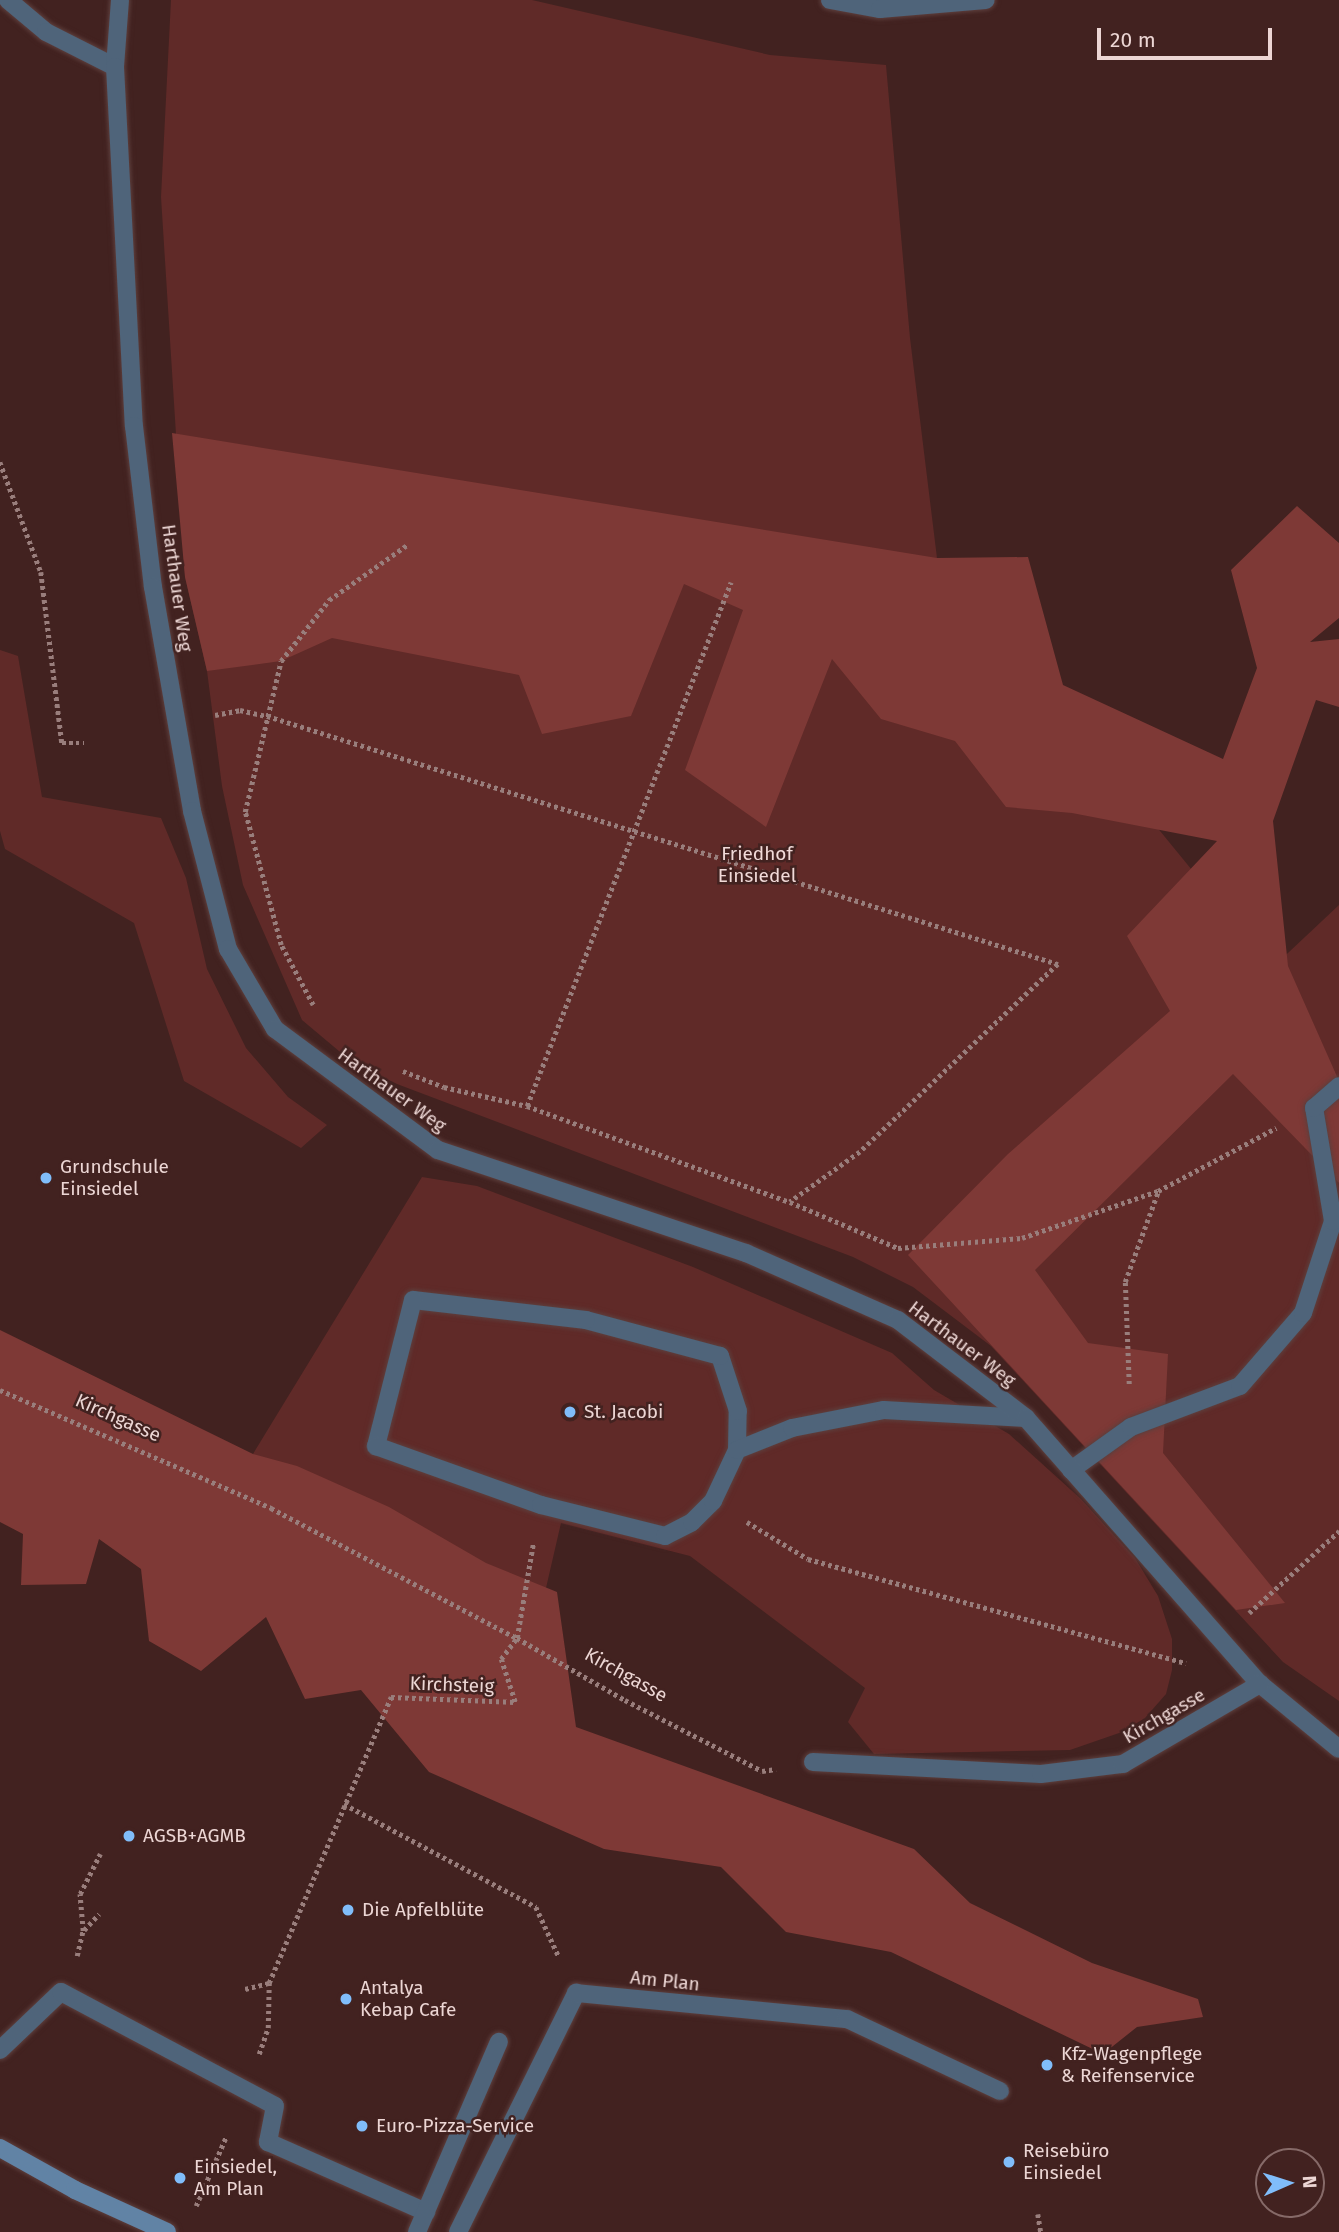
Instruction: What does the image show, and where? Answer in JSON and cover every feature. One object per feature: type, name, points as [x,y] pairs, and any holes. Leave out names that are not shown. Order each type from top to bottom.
[{"type":"main road","points":[[0,2148],[75,2190],[167,2232]]},
{"type":"street","points":[[8,0],[46,32],[115,66]]},
{"type":"street","name":"Harthauer Weg","points":[[120,0],[115,66],[134,426],[153,587],[192,811],[228,949],[275,1030],[438,1150],[746,1254],[898,1320],[1026,1418],[1260,1684],[1339,1749]]},
{"type":"street","points":[[830,0],[880,9],[986,0]]},
{"type":"street","points":[[1071,1470],[1131,1427],[1240,1386],[1303,1313],[1333,1221],[1314,1108],[1339,1086]]},
{"type":"street","points":[[413,1300],[586,1320],[720,1356],[738,1411],[737,1450],[713,1501],[692,1522],[665,1536],[541,1505],[376,1446],[413,1300]]},
{"type":"street","points":[[737,1450],[792,1428],[884,1410],[1026,1418]]},
{"type":"street","name":"Kirchgasse","points":[[813,1762],[1041,1774],[1123,1764],[1260,1684]]},
{"type":"street","points":[[0,2050],[61,1992],[275,2106],[268,2142],[426,2213]]},
{"type":"street","points":[[457,2232],[576,1993]]},
{"type":"street","name":"Am Plan","points":[[576,1993],[847,2020],[1000,2091]]},
{"type":"street","points":[[416,2232],[499,2042]]},
{"type":"path","points":[[0,462],[41,572],[62,743],[83,743]]},
{"type":"path","points":[[317,1012],[281,945],[245,812],[281,661],[329,600],[407,545]]},
{"type":"path","points":[[527,1106],[630,832],[731,582]]},
{"type":"path","points":[[177,722],[240,710],[267,716],[1058,964],[860,1152],[790,1202]]},
{"type":"path","points":[[397,1069],[444,1087],[527,1106],[790,1202],[898,1248],[1022,1238],[1158,1191],[1314,1108]]},
{"type":"path","points":[[1131,1427],[1125,1282],[1158,1191]]},
{"type":"path","name":"Kirchgasse","points":[[0,1390],[271,1508],[762,1771],[813,1762]]},
{"type":"path","points":[[713,1501],[808,1559],[1193,1665]]},
{"type":"path","points":[[517,1638],[541,1505]]},
{"type":"path","points":[[1223,1642],[1339,1531]]},
{"type":"path","name":"Kirchsteig","points":[[344,1804],[391,1697],[515,1702],[501,1659],[517,1638]]},
{"type":"path","points":[[268,2028],[269,1983],[344,1804],[536,1908],[576,1993]]},
{"type":"path","points":[[83,1931],[80,1894],[100,1854]]},
{"type":"path","points":[[61,1992],[83,1931],[99,1914]]},
{"type":"path","points":[[245,1989],[269,1983]]},
{"type":"path","points":[[1038,2214],[1041,2232]]},
{"type":"green space","name":"Friedhof Einsiedel","points":[[171,0],[532,0],[770,55],[886,65],[910,338],[937,558],[1272,968],[1339,905],[1339,1701],[1283,1662],[991,1346],[913,1287],[853,1257],[397,1084],[352,1062],[302,1020],[243,885],[222,786],[207,671],[185,577],[161,197]]},
{"type":"green space","points":[[0,650],[18,656],[42,797],[161,818],[186,878],[207,969],[246,1048],[288,1097],[327,1125],[301,1148],[184,1081],[134,923],[5,849],[0,831]]},
{"type":"green space","points":[[422,1177],[477,1186],[693,1267],[892,1353],[934,1390],[1009,1434],[1081,1499],[1135,1558],[1158,1596],[1172,1639],[1172,1670],[1166,1694],[1145,1718],[1122,1732],[1070,1750],[874,1754],[848,1722],[865,1688],[690,1556],[561,1523],[537,1627],[253,1454]]},
{"type":"shaded area","points":[[172,433],[937,558],[1028,557],[1063,685],[1223,759],[1257,668],[1231,570],[1297,506],[1339,543],[1339,618],[1310,642],[1339,639],[1339,707],[1316,700],[1273,821],[1288,966],[1339,1081],[1339,1183],[1233,1074],[1035,1270],[1088,1343],[1168,1354],[1163,1453],[1285,1603],[1236,1610],[908,1255],[1008,1154],[1170,1011],[1127,936],[1217,841],[1072,813],[1006,807],[955,741],[881,719],[832,659],[766,827],[685,770],[743,610],[684,584],[631,716],[542,734],[519,675],[332,638],[281,661],[207,671],[185,577]]},
{"type":"shaded area","points":[[0,1330],[253,1454],[297,1466],[389,1507],[486,1563],[557,1592],[576,1727],[914,1849],[970,1903],[1092,1963],[1198,1999],[1203,2017],[1137,2027],[1103,2054],[891,1952],[786,1932],[721,1867],[604,1849],[429,1772],[361,1690],[305,1699],[266,1617],[201,1671],[149,1641],[141,1569],[99,1539],[86,1584],[21,1585],[23,1534],[0,1522]]},
{"type":"place","name":"Grundschule Einsiedel","points":[[46,1178]]},
{"type":"place","name":"St. Jacobi","points":[[570,1412]]},
{"type":"place","name":"AGSB+AGMB","points":[[129,1836]]},
{"type":"place","name":"Die Apfelblüte","points":[[348,1910]]},
{"type":"place","name":"Antalya Kebap Cafe","points":[[346,1999]]},
{"type":"place","name":"Kfz-Wagenpflege & Reifenservice","points":[[1047,2065]]},
{"type":"place","name":"Euro-Pizza-Service","points":[[362,2126]]},
{"type":"place","name":"Reisebüro Einsiedel","points":[[1009,2162]]},
{"type":"place","name":"Einsiedel, Am Plan","points":[[180,2178]]}]
